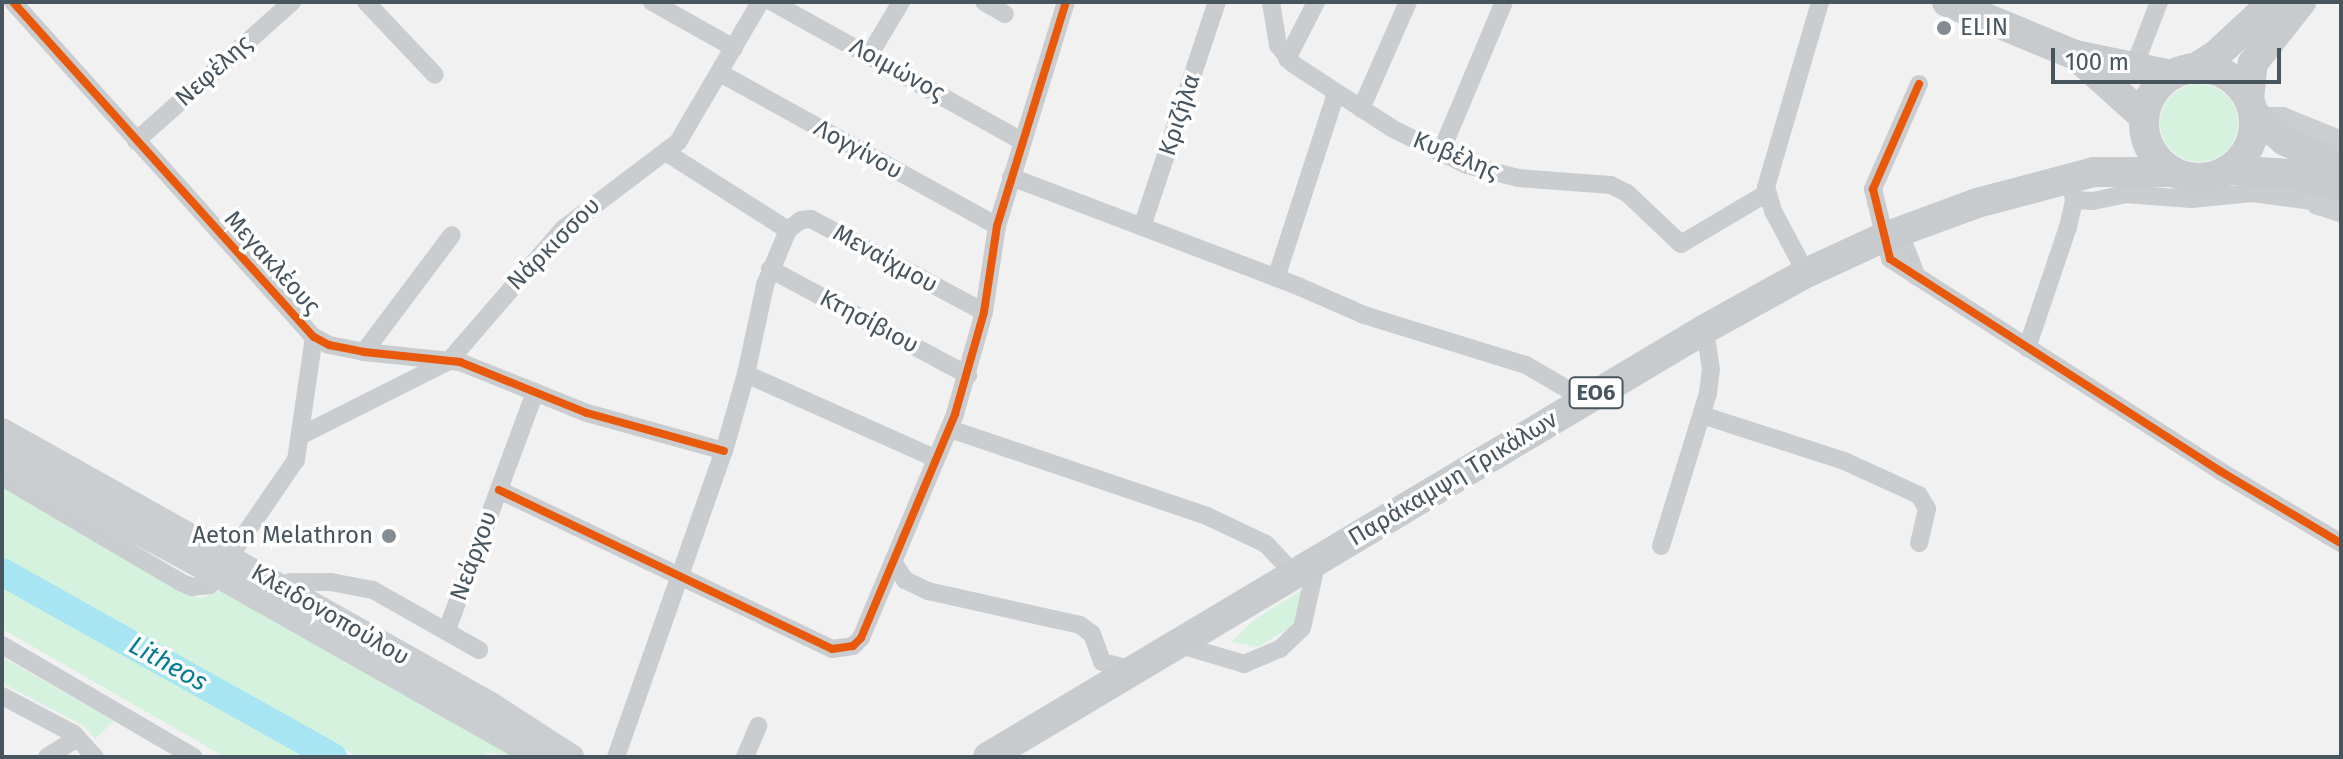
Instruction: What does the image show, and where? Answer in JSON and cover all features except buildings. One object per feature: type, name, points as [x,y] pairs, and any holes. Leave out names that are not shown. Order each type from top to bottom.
[{"type":"main road","points":[[1947,2],[2075,55],[2129,67],[2228,75],[2254,111],[2333,189]]},
{"type":"main road","points":[[2184,71],[2225,47],[2273,2]]},
{"type":"main road","points":[[2228,170],[2249,146],[2254,111],[2253,63],[2301,2]]},
{"type":"main road","points":[[2075,55],[2143,122],[2150,150],[2171,172]]},
{"type":"main road","name":"ΕΟ6","points":[[2143,122],[2151,94],[2184,71]]},
{"type":"main road","name":"Παράκαμψη Τρικάλων","points":[[988,757],[1705,329],[1806,273],[1891,234],[1977,203],[2079,183],[2132,144],[2143,122]]},
{"type":"main road","name":"ΕΟ6","points":[[2079,183],[2171,172],[2200,179],[2228,170],[2259,170],[2333,189]]},
{"type":"street","name":"Μεγακλέους","points":[[13,2],[314,337],[329,345],[364,352],[449,361],[480,369],[602,418],[724,451]]},
{"type":"street","name":"Νεφέλης","points":[[136,141],[292,2]]},
{"type":"street","points":[[366,2],[435,75]]},
{"type":"street","points":[[652,2],[734,48]]},
{"type":"street","name":"Νάρκισσου","points":[[300,436],[449,361],[563,229],[599,198],[667,153],[685,134],[760,2]]},
{"type":"street","name":"Λοιμώνος","points":[[772,2],[1022,141]]},
{"type":"street","points":[[870,54],[901,2]]},
{"type":"street","points":[[984,2],[1005,14]]},
{"type":"street","points":[[499,490],[832,649],[844,650],[861,638],[935,458],[950,429],[968,375],[984,312],[997,226],[1066,2]]},
{"type":"street","name":"Κριζήλα","points":[[1142,227],[1217,2]]},
{"type":"street","points":[[1271,2],[1273,31],[1287,59]]},
{"type":"street","points":[[1287,59],[1316,2]]},
{"type":"street","points":[[1361,109],[1408,2]]},
{"type":"street","points":[[1440,154],[1504,2]]},
{"type":"street","points":[[1806,273],[1767,193],[1769,167],[1820,2]]},
{"type":"street","points":[[2129,67],[2139,54],[2159,2]]},
{"type":"street","name":"Κυβέλης","points":[[1287,59],[1361,109],[1440,154],[1503,176],[1604,183],[1620,188],[1681,244],[1767,193]]},
{"type":"street","name":"Λογγίνου","points":[[720,73],[997,226]]},
{"type":"street","points":[[1919,84],[1873,189],[1891,234],[1917,277],[2341,543]]},
{"type":"street","points":[[1276,278],[1336,93]]},
{"type":"street","points":[[2254,111],[2341,144]]},
{"type":"street","points":[[616,757],[724,451],[746,374],[770,269],[788,230],[667,153]]},
{"type":"street","points":[[1011,177],[1372,318],[1526,365],[1586,400]]},
{"type":"street","points":[[2027,348],[2079,183],[2125,194],[2191,199],[2333,189]]},
{"type":"street","name":"Μεναίχμου","points":[[788,230],[801,220],[810,218],[984,312]]},
{"type":"street","points":[[364,352],[452,235]]},
{"type":"street","name":"Κτησίβιου","points":[[770,269],[968,375]]},
{"type":"street","points":[[1661,546],[1702,415],[1711,370],[1705,329]]},
{"type":"street","points":[[2,477],[192,587],[210,585],[293,466],[314,337]]},
{"type":"street","points":[[746,374],[935,458]]},
{"type":"street","name":"Νεάρχου","points":[[447,630],[535,392]]},
{"type":"street","points":[[1702,415],[1827,455],[1919,495],[1927,509],[1919,543]]},
{"type":"street","points":[[950,429],[1207,516],[1305,567],[1302,628],[1280,649],[1244,664],[1177,644]]},
{"type":"street","name":"Κλειδονοπούλου","points":[[2,431],[540,757]]},
{"type":"street","name":"Κλειδονοπούλου","points":[[2,458],[224,567]]},
{"type":"street","points":[[893,562],[905,580],[928,591],[1080,625],[1092,634],[1102,662],[1134,670]]},
{"type":"street","points":[[272,595],[291,582],[352,584],[373,590],[479,650]]},
{"type":"street","name":"Κλειδονοπούλου","points":[[272,595],[489,704],[571,757]]},
{"type":"street","points":[[2,645],[194,757]]},
{"type":"street","points":[[2,696],[78,738],[95,757]]},
{"type":"street","points":[[745,757],[758,726]]},
{"type":"street","points":[[47,757],[78,738]]},
{"type":"green space","points":[[2199,84],[2214,87],[2227,95],[2235,108],[2238,123],[2235,138],[2227,151],[2214,159],[2199,162],[2184,159],[2171,151],[2163,138],[2160,123],[2163,108],[2171,95],[2184,87]]},
{"type":"green space","points":[[2,483],[194,596],[201,598],[221,590],[521,757],[483,752],[490,757],[358,757],[2,560]]},
{"type":"green space","points":[[2,588],[308,757],[225,757],[2,629]]},
{"type":"green space","points":[[1304,589],[1293,626],[1258,647],[1231,642],[1255,619]]},
{"type":"green space","points":[[2,657],[114,721],[95,739],[84,726],[2,683]]},
{"type":"waterway","name":"Litheos","points":[[2,572],[333,757]]},
{"type":"cycle path","points":[[13,2],[314,337],[329,345],[364,352],[460,362],[587,413],[724,451]]},
{"type":"cycle path","points":[[499,490],[832,649],[853,646],[861,638],[955,414],[984,312],[997,226],[1066,2]]},
{"type":"cycle path","points":[[1919,84],[1873,189],[1890,259],[2220,471],[2341,543]]},
{"type":"place","name":"ELIN","points":[[1944,28]]},
{"type":"place","name":"Aeton Melathron","points":[[389,536]]}]
